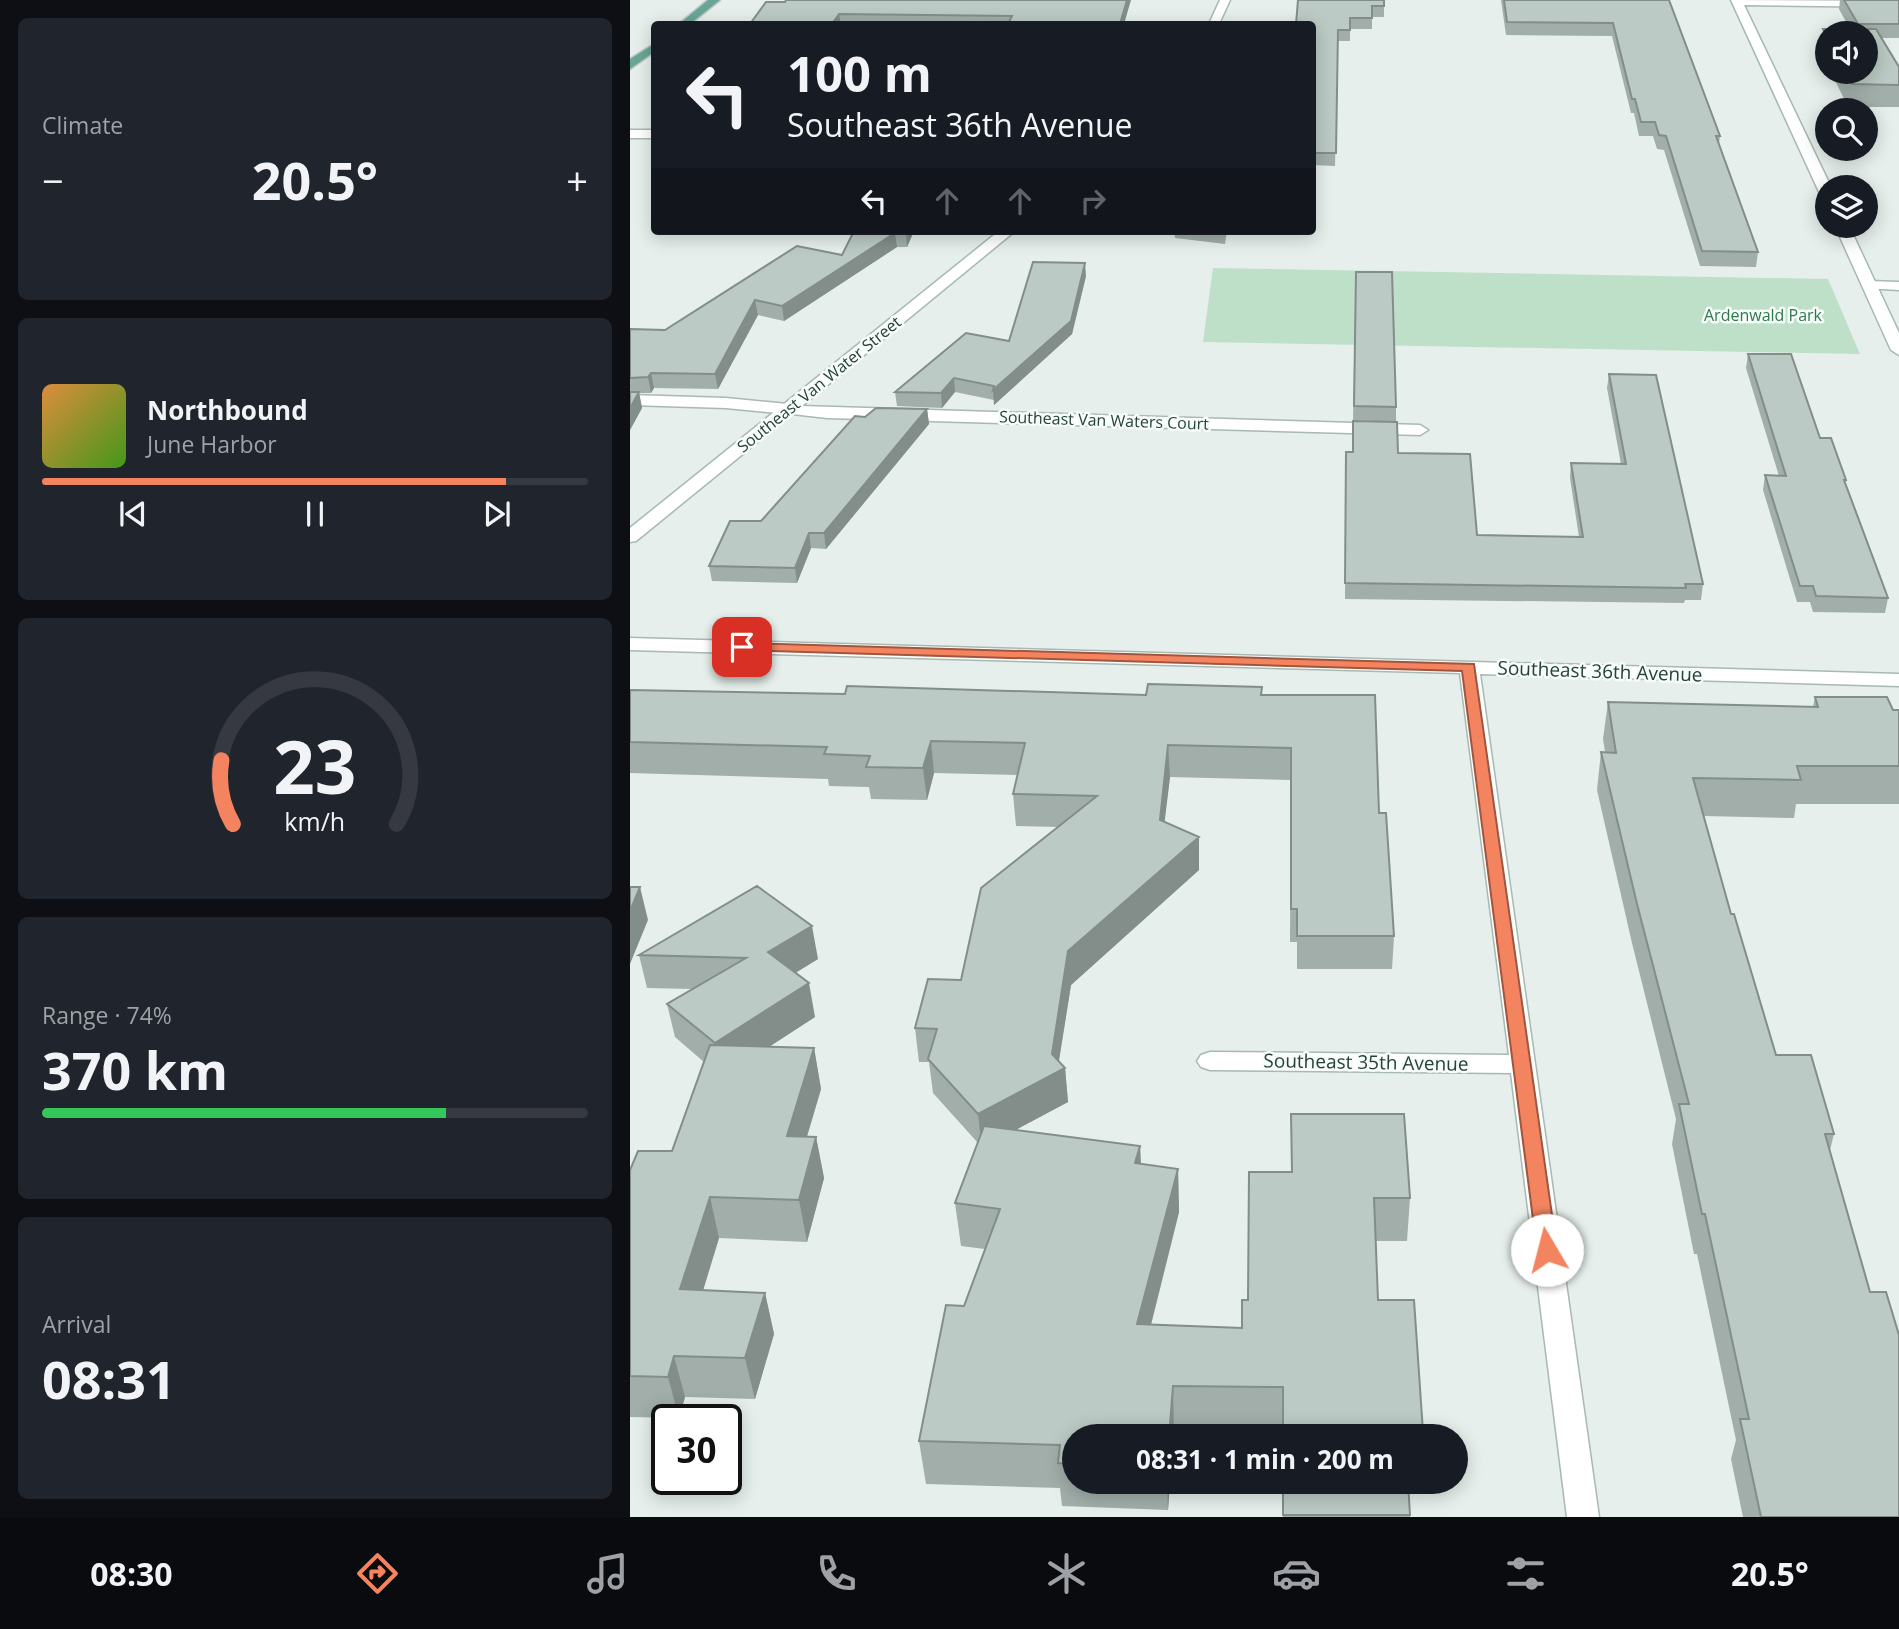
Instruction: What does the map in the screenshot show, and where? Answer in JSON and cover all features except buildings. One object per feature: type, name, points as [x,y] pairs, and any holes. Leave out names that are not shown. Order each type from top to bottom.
[{"type":"main road","points":[[688,21],[715,0]]},
{"type":"main road","points":[[630,65],[651,49]]},
{"type":"street","points":[[1215,21],[1224,0]]},
{"type":"street","points":[[1818,175],[1736,1],[1899,4]]},
{"type":"street","points":[[630,134],[651,134]]},
{"type":"street","name":"Southeast Van Water Street","points":[[630,537],[1003,235]]},
{"type":"street","points":[[1847,238],[1897,341]]},
{"type":"street","points":[[1869,285],[1899,286]]},
{"type":"street","name":"Southeast Van Waters Court","points":[[630,400],[726,403],[827,413],[1420,430]]},
{"type":"street","name":"Southeast 36th Avenue","points":[[630,644],[1899,680]]},
{"type":"street","points":[[1469,667],[1583,1517]]},
{"type":"street","name":"Southeast 35th Avenue","points":[[1210,1061],[1522,1064]]},
{"type":"green space","name":"Ardenwald Park","points":[[1213,268],[1828,279],[1860,354],[1203,342]]},
{"type":"route","points":[[742,647],[1469,667],[1547,1250]]}]
